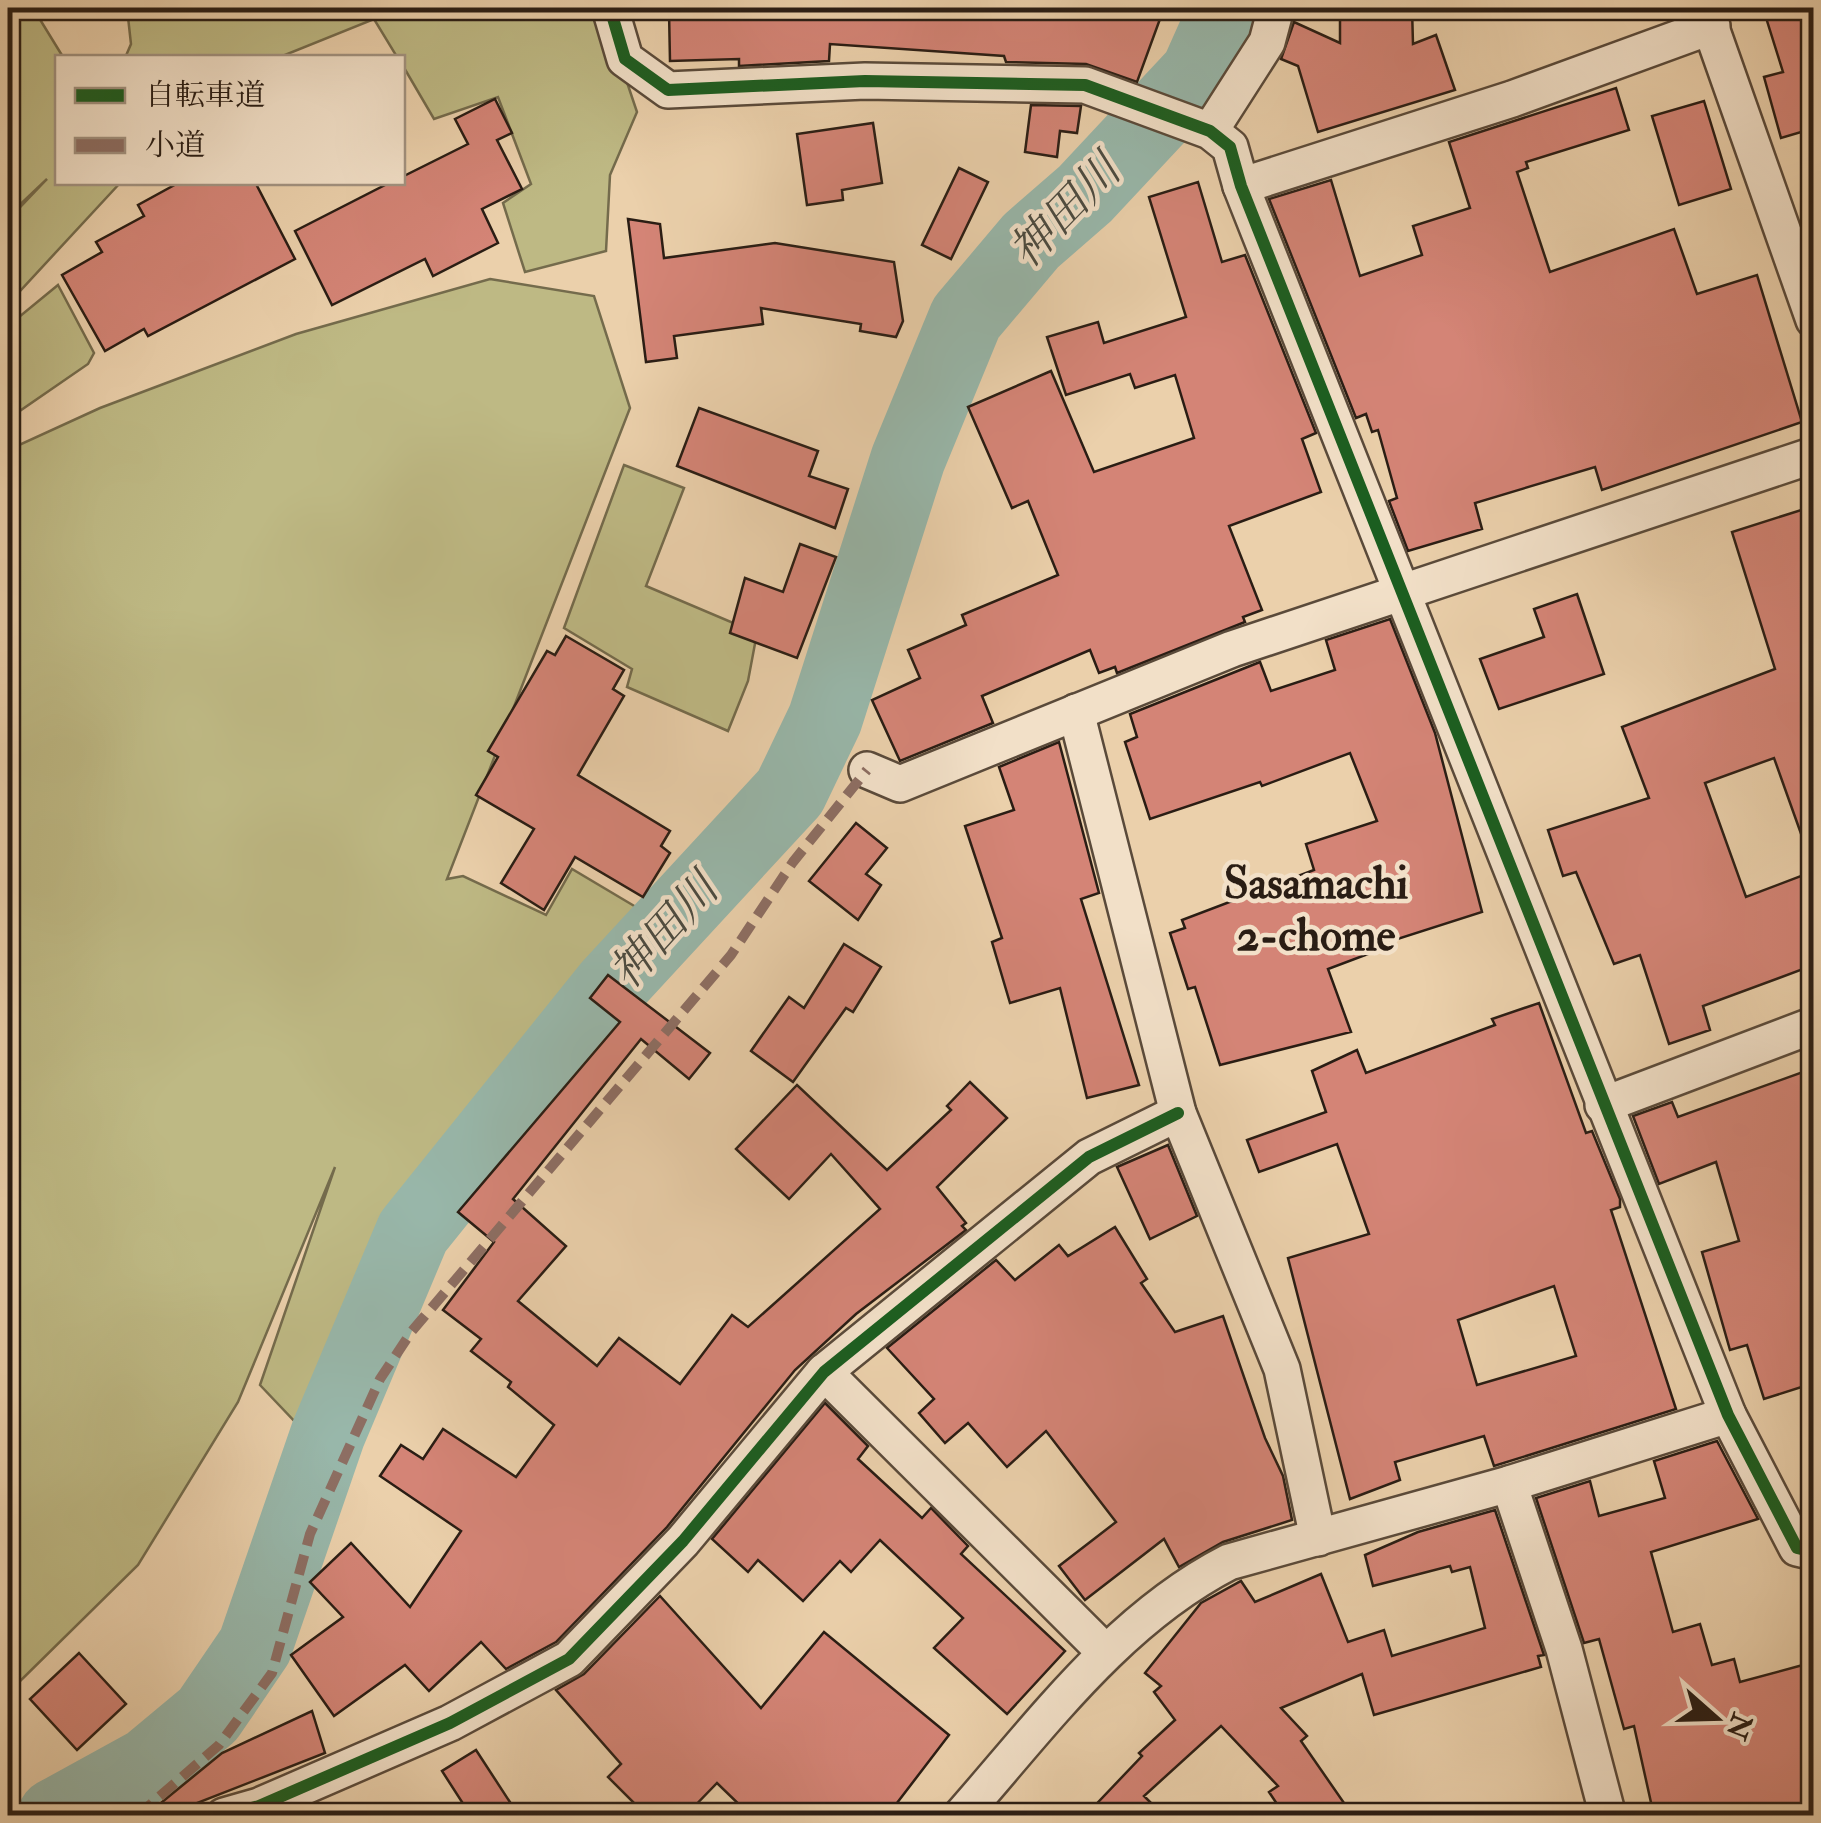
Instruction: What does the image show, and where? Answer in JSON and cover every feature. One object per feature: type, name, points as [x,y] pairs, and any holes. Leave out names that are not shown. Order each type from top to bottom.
[{"type":"street","points":[[610,8],[625,59],[668,90],[865,81],[1085,86],[1201,128],[1230,147],[1241,186],[1399,590],[1728,1415],[1796,1548],[1814,1552]]},
{"type":"street","points":[[1201,128],[1267,42],[1276,8]]},
{"type":"street","points":[[1241,186],[1512,100],[1708,17],[1814,320]]},
{"type":"street","points":[[867,770],[900,784],[1232,648],[1814,455]]},
{"type":"street","points":[[1076,712],[1178,1113],[1282,1369],[1318,1538]]},
{"type":"street","points":[[1603,1106],[1814,1025]]},
{"type":"street","points":[[224,1816],[259,1806],[450,1723],[568,1659],[684,1541],[824,1372],[1089,1157],[1178,1113]]},
{"type":"street","points":[[824,1372],[1105,1652]]},
{"type":"street","points":[[961,1816],[1105,1652],[1190,1582],[1229,1562],[1509,1484],[1728,1415]]},
{"type":"street","points":[[1509,1484],[1564,1649],[1608,1816]]},
{"type":"shaded area","points":[[8,8],[33,8],[62,55],[55,55],[55,185],[118,185],[8,304],[8,220],[47,179],[8,216]]},
{"type":"shaded area","points":[[127,8],[602,8],[637,112],[610,175],[606,251],[525,272],[503,203],[531,184],[498,97],[434,119],[405,69],[405,55],[396,55],[374,19],[285,55],[126,55],[131,44]]},
{"type":"shaded area","points":[[490,279],[594,296],[630,408],[447,879],[463,876],[546,915],[572,869],[641,910],[439,1147],[300,1427],[260,1385],[335,1167],[238,1402],[138,1565],[8,1693],[8,450],[100,408],[296,334]]},
{"type":"shaded area","points":[[58,285],[94,353],[88,364],[8,419],[8,326]]},
{"type":"shaded area","points":[[624,465],[684,488],[646,586],[757,633],[748,681],[728,731],[627,687],[632,669],[564,628]]},
{"type":"building","points":[[1164,8],[1137,82],[1086,64],[1006,62],[1004,56],[830,44],[829,61],[739,66],[739,59],[670,61],[669,11]]},
{"type":"building","points":[[1340,8],[1412,8],[1413,44],[1436,35],[1455,90],[1318,132],[1298,66],[1281,59],[1294,22],[1340,43]]},
{"type":"building","points":[[1763,8],[1814,8],[1814,145],[1806,146],[1801,132],[1781,138],[1764,77],[1783,72]]},
{"type":"building","points":[[1616,88],[1629,130],[1526,162],[1528,168],[1517,172],[1550,272],[1674,229],[1697,294],[1757,275],[1802,422],[1602,490],[1595,467],[1475,503],[1482,529],[1408,551],[1389,501],[1397,498],[1378,430],[1372,432],[1366,414],[1356,418],[1269,199],[1331,180],[1360,276],[1422,255],[1413,226],[1470,208],[1449,142]]},
{"type":"building","points":[[495,99],[512,133],[497,140],[522,189],[482,209],[498,243],[433,276],[425,259],[332,305],[295,231],[385,185],[405,185],[405,176],[468,144],[455,119]]},
{"type":"building","points":[[1704,101],[1731,189],[1679,205],[1652,116]]},
{"type":"building","points":[[1031,105],[1081,106],[1077,133],[1060,131],[1057,157],[1025,152]]},
{"type":"building","points":[[873,123],[882,183],[842,190],[843,200],[807,205],[797,134]]},
{"type":"building","points":[[959,168],[988,182],[951,259],[922,245]]},
{"type":"building","points":[[1198,182],[1222,262],[1245,255],[1316,433],[1302,439],[1321,492],[1229,526],[1262,610],[1243,617],[1245,622],[1117,673],[1115,667],[1099,673],[1090,650],[982,696],[993,723],[900,761],[872,700],[920,678],[908,650],[966,625],[962,615],[1058,575],[1028,501],[1012,508],[968,407],[1051,371],[1094,472],[1194,438],[1175,375],[1135,388],[1130,374],[1066,395],[1047,337],[1098,322],[1104,343],[1186,317],[1149,197]]},
{"type":"building","points":[[175,185],[257,185],[295,259],[148,336],[144,329],[105,351],[62,275],[102,252],[96,242],[144,216],[138,205]]},
{"type":"building","points":[[628,219],[660,224],[664,258],[775,243],[894,262],[903,321],[896,337],[860,331],[861,324],[761,308],[763,324],[674,336],[677,358],[646,362]]},
{"type":"building","points":[[699,408],[818,451],[809,476],[848,489],[835,528],[677,466]]},
{"type":"building","points":[[1814,506],[1814,855],[1809,856],[1774,758],[1705,783],[1746,897],[1814,871],[1814,965],[1703,1006],[1710,1030],[1669,1044],[1640,955],[1614,964],[1576,872],[1563,876],[1548,830],[1649,798],[1622,727],[1775,669],[1732,532]]},
{"type":"building","points":[[800,544],[836,557],[797,658],[730,633],[745,578],[783,592]]},
{"type":"building","points":[[1577,594],[1604,674],[1499,709],[1480,659],[1544,637],[1534,609]]},
{"type":"building","points":[[1390,619],[1435,733],[1482,912],[1391,941],[1392,945],[1328,969],[1351,1032],[1220,1065],[1195,987],[1188,989],[1170,933],[1185,928],[1182,920],[1314,870],[1306,844],[1377,821],[1350,753],[1262,786],[1260,782],[1150,819],[1125,742],[1137,737],[1130,714],[1260,662],[1271,691],[1335,670],[1326,640]]},
{"type":"building","points":[[566,636],[624,670],[613,689],[624,696],[578,775],[670,831],[661,846],[670,853],[643,897],[575,857],[544,910],[501,883],[534,829],[476,795],[498,757],[488,751],[547,651],[555,655]]},
{"type":"building","points":[[1059,742],[1099,893],[1081,899],[1139,1085],[1087,1098],[1060,988],[1010,1003],[992,942],[1002,938],[965,826],[1014,810],[999,767]]},
{"type":"building","points":[[856,823],[887,848],[866,874],[881,885],[858,920],[809,881]]},
{"type":"building","points":[[844,944],[881,967],[853,1012],[846,1008],[793,1082],[751,1051],[789,997],[804,1008]]},
{"type":"building","points":[[608,975],[710,1053],[689,1079],[641,1039],[513,1199],[566,1246],[518,1301],[597,1366],[619,1338],[680,1384],[732,1315],[748,1327],[880,1209],[831,1154],[789,1199],[736,1149],[797,1085],[887,1170],[951,1110],[947,1106],[970,1082],[1007,1118],[937,1187],[966,1223],[962,1226],[966,1230],[856,1314],[795,1370],[667,1527],[556,1642],[506,1669],[481,1642],[429,1691],[405,1665],[334,1716],[291,1655],[343,1617],[310,1582],[351,1543],[410,1607],[461,1531],[380,1476],[401,1445],[423,1459],[443,1429],[516,1477],[554,1425],[508,1387],[511,1382],[471,1351],[481,1339],[443,1310],[494,1242],[458,1212],[620,1022],[590,998]]},
{"type":"building","points":[[1539,1003],[1586,1133],[1592,1131],[1620,1199],[1620,1207],[1611,1210],[1676,1409],[1494,1466],[1484,1436],[1395,1462],[1400,1480],[1350,1499],[1288,1258],[1369,1234],[1337,1144],[1259,1172],[1247,1140],[1326,1112],[1312,1071],[1357,1050],[1366,1073],[1495,1025],[1492,1019]],"holes":[[[1554,1286],[1576,1356],[1477,1385],[1458,1320]]]},
{"type":"building","points":[[1814,1068],[1814,1383],[1764,1399],[1747,1345],[1730,1350],[1702,1252],[1739,1241],[1716,1162],[1659,1184],[1633,1116],[1672,1102],[1678,1117]]},
{"type":"building","points":[[1168,1145],[1197,1216],[1150,1239],[1117,1167]]},
{"type":"building","points":[[1115,1227],[1147,1279],[1141,1283],[1175,1332],[1223,1316],[1265,1438],[1283,1476],[1292,1520],[1223,1542],[1179,1567],[1164,1539],[1085,1600],[1059,1566],[1116,1522],[1046,1431],[1007,1467],[968,1423],[945,1443],[919,1413],[934,1399],[887,1348],[996,1260],[1015,1280],[1059,1245],[1068,1256]]},
{"type":"building","points":[[825,1403],[868,1446],[858,1459],[922,1518],[931,1508],[968,1546],[961,1554],[1065,1651],[1007,1714],[934,1648],[963,1618],[880,1540],[851,1572],[840,1561],[803,1601],[758,1560],[748,1572],[712,1539]]},
{"type":"building","points":[[1717,1441],[1758,1519],[1651,1552],[1673,1632],[1700,1624],[1712,1665],[1734,1659],[1740,1682],[1814,1662],[1814,1816],[1654,1816],[1634,1726],[1624,1729],[1599,1639],[1584,1643],[1536,1498],[1590,1481],[1599,1516],[1665,1498],[1654,1461]]},
{"type":"building","points":[[1495,1510],[1544,1655],[1538,1656],[1541,1667],[1374,1715],[1362,1674],[1281,1708],[1307,1736],[1301,1741],[1353,1816],[1285,1816],[1269,1792],[1278,1786],[1221,1726],[1144,1796],[1164,1816],[1085,1816],[1142,1756],[1139,1753],[1175,1720],[1154,1692],[1161,1686],[1145,1673],[1201,1603],[1241,1581],[1255,1602],[1321,1574],[1348,1642],[1384,1630],[1392,1656],[1485,1628],[1470,1567],[1452,1572],[1450,1566],[1373,1586],[1365,1555],[1418,1532]]},
{"type":"building","points":[[660,1596],[761,1708],[824,1632],[949,1735],[887,1816],[751,1816],[717,1783],[685,1816],[647,1816],[608,1777],[621,1764],[556,1690],[584,1674]]},
{"type":"building","points":[[79,1653],[126,1704],[77,1750],[30,1699]]},
{"type":"building","points":[[312,1711],[325,1753],[164,1816],[145,1816],[222,1753]]},
{"type":"building","points":[[476,1750],[519,1816],[471,1816],[442,1771]]},
{"type":"waterway","name":"神田川","points":[[55,1816],[148,1765],[208,1715],[255,1646],[328,1434],[413,1232],[610,987],[790,792],[825,719],[908,459],[966,318],[1031,241],[1085,194],[1198,73],[1227,8]]},
{"type":"marked path","points":[[137,1816],[219,1745],[272,1673],[310,1534],[380,1379],[412,1331],[731,955],[793,862],[867,770]]},
{"type":"cycle path","points":[[610,8],[625,59],[668,90],[865,81],[1085,85],[1210,131],[1230,147],[1241,186],[1728,1415],[1797,1548],[1814,1552]]},
{"type":"cycle path","points":[[224,1816],[259,1806],[450,1723],[569,1659],[683,1541],[824,1372],[1089,1157],[1178,1113]]},
{"type":"district","name":"Sasamachi 2-chome","points":[[1316,908]]}]
